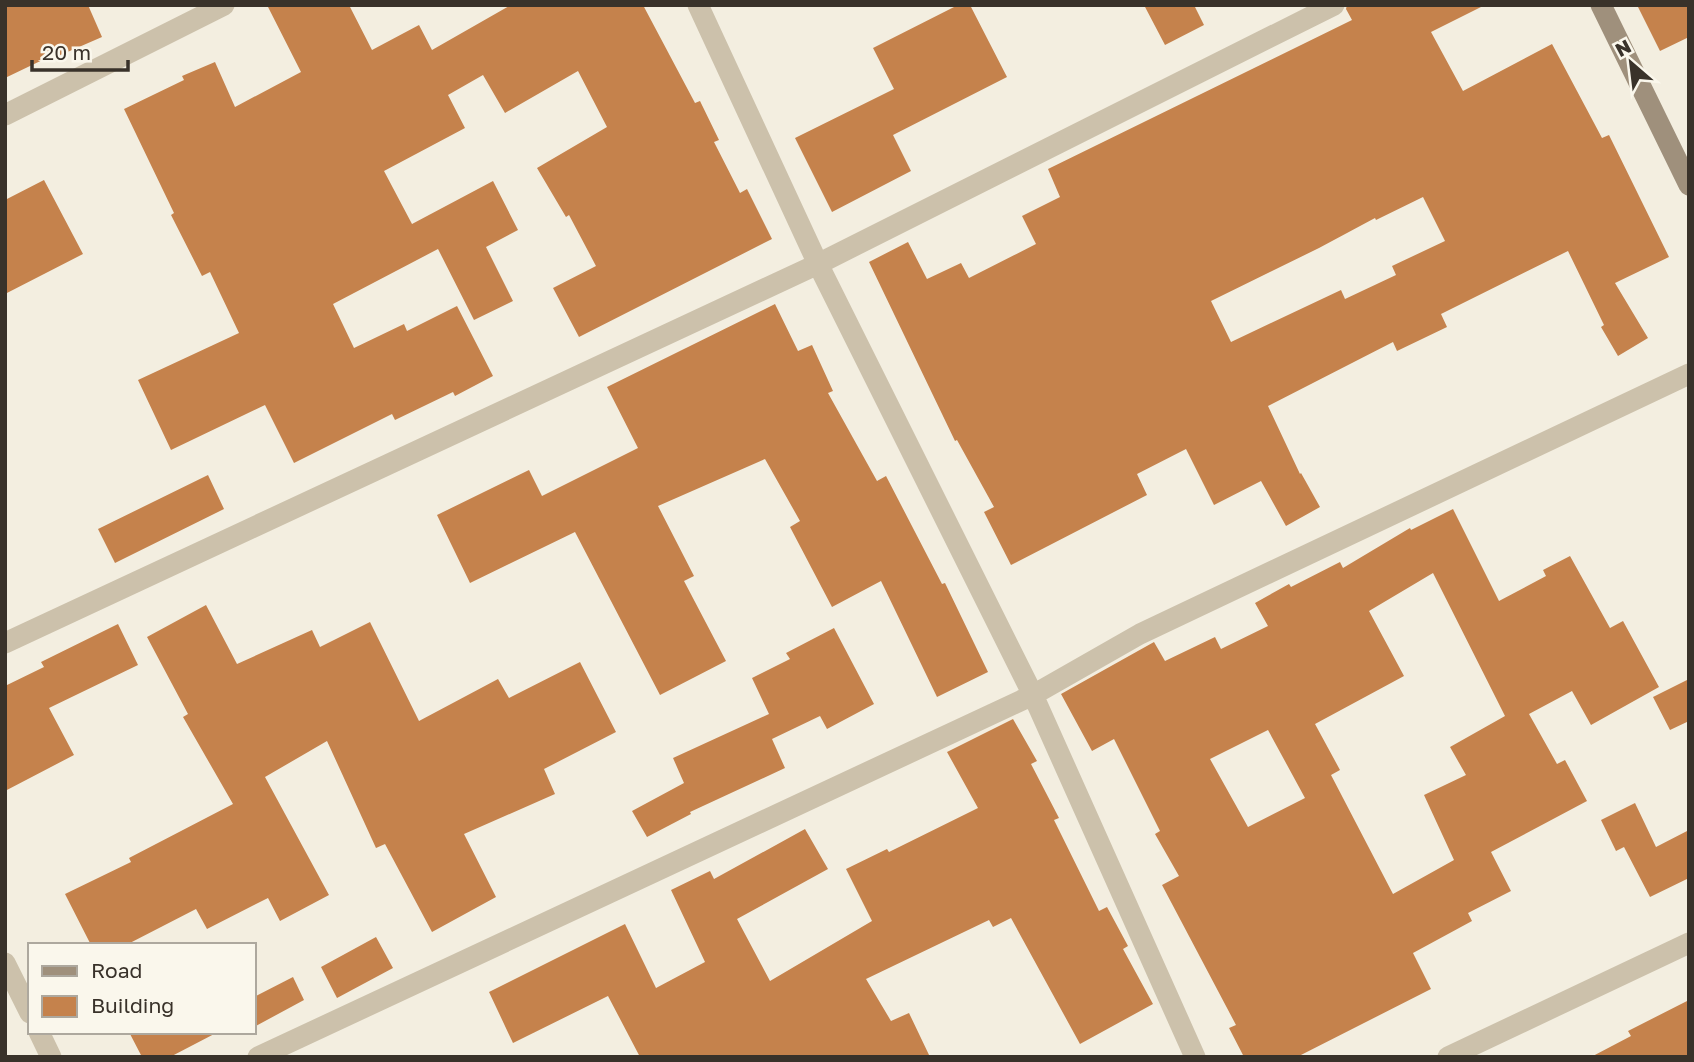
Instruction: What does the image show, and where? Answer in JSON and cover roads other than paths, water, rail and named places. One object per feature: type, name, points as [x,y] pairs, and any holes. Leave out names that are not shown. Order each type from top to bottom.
[{"type":"street","points":[[5,116],[224,5]]},
{"type":"street","points":[[698,5],[818,264],[1033,695],[1195,1057]]},
{"type":"street","points":[[5,643],[818,264],[1334,5]]},
{"type":"street","points":[[1601,5],[1689,186]]},
{"type":"street","points":[[258,1057],[1033,695],[1140,634],[1689,374]]},
{"type":"street","points":[[1448,1057],[1689,943]]},
{"type":"street","points":[[5,963],[28,1009]]},
{"type":"street","points":[[40,1034],[51,1057]]}]
